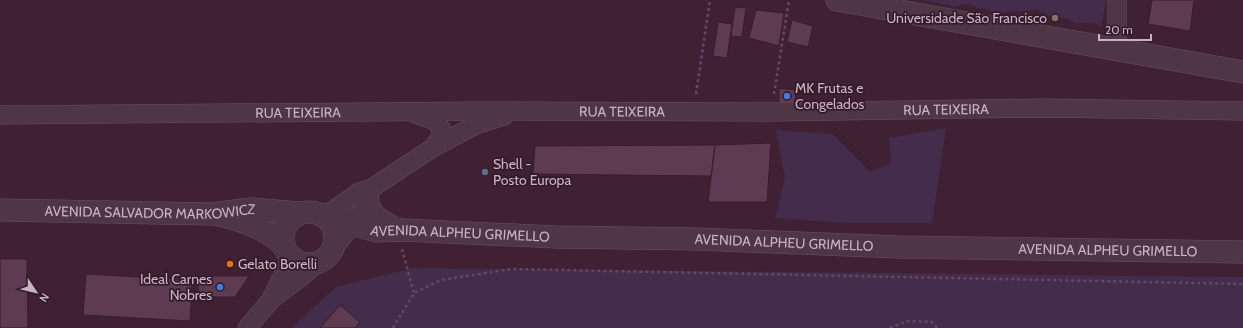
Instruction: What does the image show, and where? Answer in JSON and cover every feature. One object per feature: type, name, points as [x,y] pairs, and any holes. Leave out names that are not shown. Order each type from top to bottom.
[{"type":"street","points":[[837,0],[1117,48],[1243,72]]},
{"type":"street","points":[[1117,48],[1118,0]]},
{"type":"street","name":"RUA TEIXEIRA","points":[[0,115],[406,111],[772,112],[1043,108],[1243,111]]},
{"type":"street","points":[[406,111],[435,121],[441,128],[441,135],[434,147]]},
{"type":"street","points":[[247,328],[271,300],[316,264],[326,258],[352,226],[370,195],[434,147],[476,125],[520,111]]},
{"type":"street","points":[[324,216],[359,192],[370,195]]},
{"type":"street","points":[[370,195],[368,206],[373,214],[400,230]]},
{"type":"street","name":"AVENIDA SALVADOR MARKOWICZ","points":[[0,210],[212,214],[251,209],[300,213]]},
{"type":"street","points":[[271,300],[285,271],[287,251],[283,231],[287,223],[293,217],[300,213],[315,212],[324,216],[335,230],[336,240],[334,248]]},
{"type":"street","points":[[212,214],[242,222],[271,235],[302,264],[316,264]]},
{"type":"street","name":"AVENIDA ALPHEU GRIMELLO","points":[[324,216],[352,226],[376,231],[400,230],[556,237],[698,239],[890,246],[1243,252]]},
{"type":"path","points":[[693,111],[710,0]]},
{"type":"path","points":[[772,112],[777,67],[789,0]]},
{"type":"path","points":[[400,230],[402,250],[414,293]]},
{"type":"path","points":[[393,328],[414,293],[441,280],[511,269],[1243,284]]},
{"type":"path","points":[[890,328],[906,321],[932,322],[938,328]]},
{"type":"shaded area","points":[[923,0],[1106,0],[1101,27],[1092,23],[1075,23],[1068,19],[1049,16],[1038,10],[993,13],[988,10],[966,4],[955,7]]},
{"type":"shaded area","points":[[946,128],[932,223],[846,223],[775,218],[785,178],[776,130],[832,134],[870,172],[891,163],[889,138]]},
{"type":"shaded area","points":[[414,268],[1243,277],[1243,328],[292,328],[336,287]]},
{"type":"building","points":[[1152,0],[1194,0],[1190,31],[1148,24]]},
{"type":"building","points":[[735,7],[746,8],[742,37],[731,36]]},
{"type":"building","points":[[756,10],[784,13],[779,46],[749,38]]},
{"type":"building","points":[[792,20],[813,26],[808,47],[787,42]]},
{"type":"building","points":[[718,22],[732,24],[727,58],[713,56]]},
{"type":"building","name":"MK Frutas e Congelados","points":[[779,88],[796,90],[795,103],[779,103]]},
{"type":"building","points":[[771,143],[767,202],[708,202],[715,145]]},
{"type":"building","points":[[715,145],[711,176],[533,174],[535,146]]},
{"type":"building","points":[[0,259],[27,259],[28,328],[0,328]]},
{"type":"building","points":[[86,274],[192,280],[190,321],[83,315]]},
{"type":"building","name":"Ideal Carnes Nobres","points":[[198,276],[249,276],[235,297],[198,297]]},
{"type":"building","points":[[340,305],[360,322],[355,328],[320,328]]},
{"type":"place","name":"Universidade São Francisco","points":[[1055,18]]},
{"type":"place","name":"MK Frutas e Congelados","points":[[787,96]]},
{"type":"place","name":"Shell - Posto Europa","points":[[485,172]]},
{"type":"place","name":"Gelato Borelli","points":[[230,264]]},
{"type":"place","name":"Ideal Carnes Nobres","points":[[220,287]]}]
